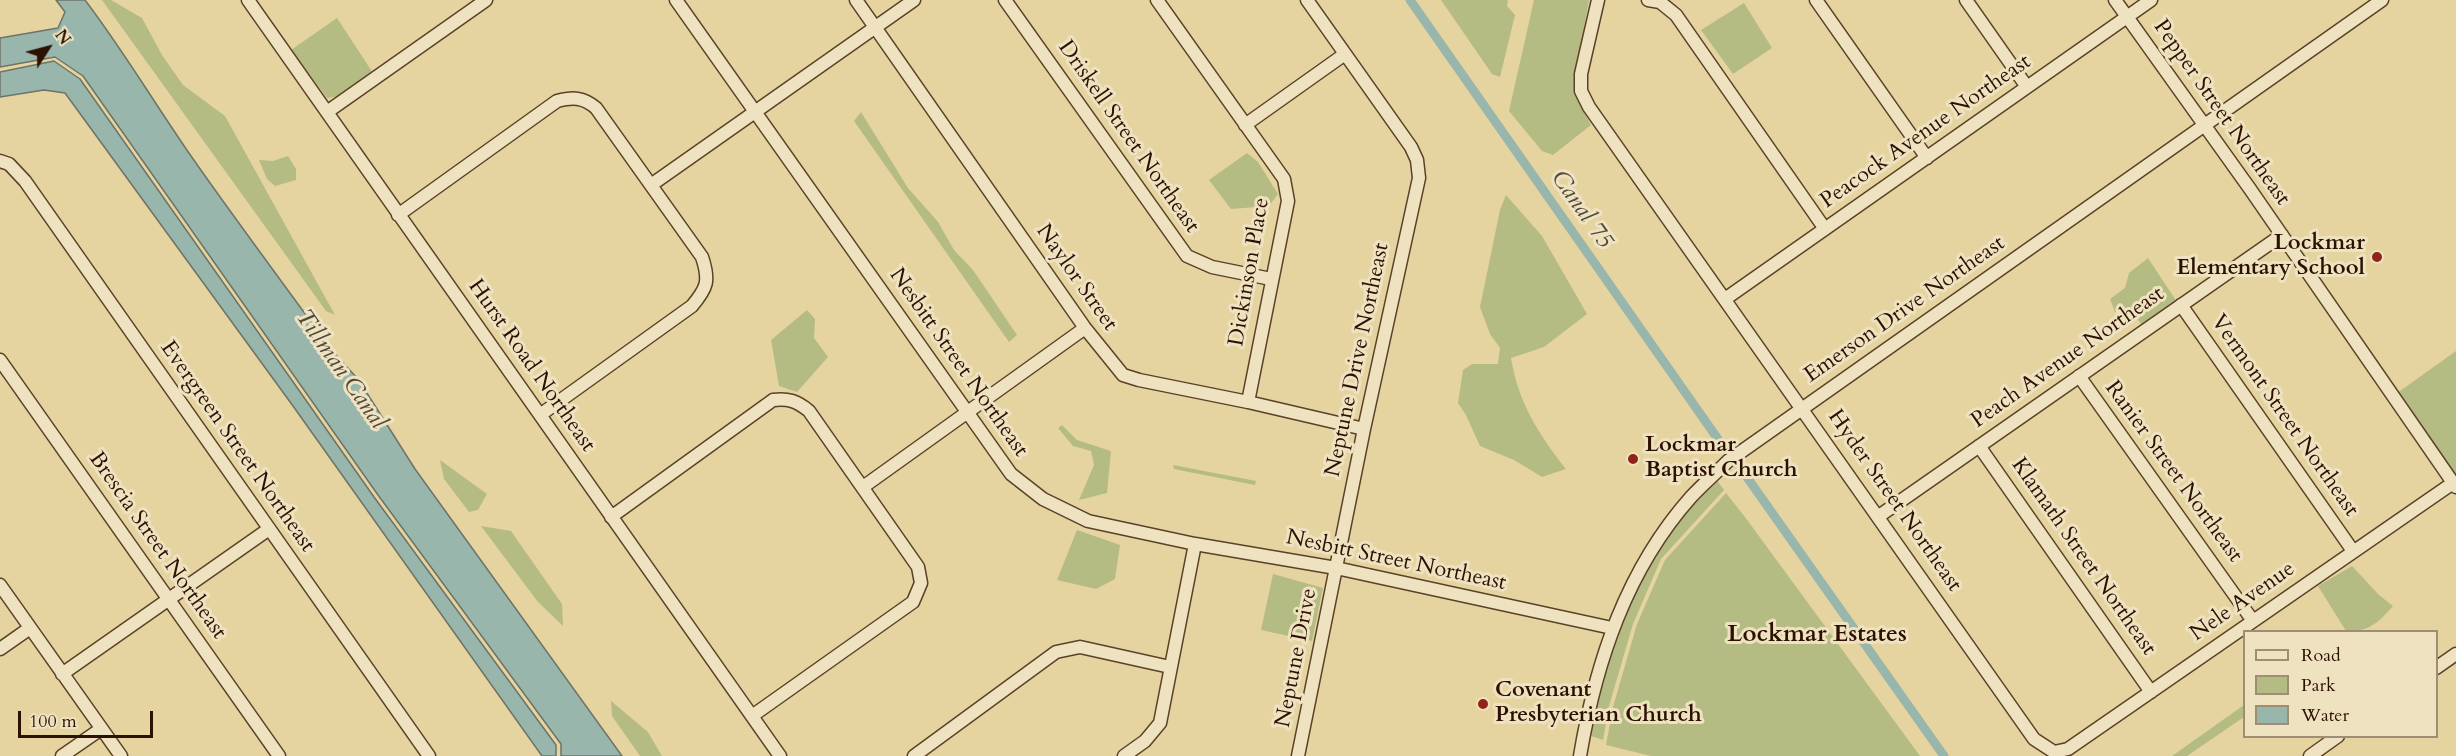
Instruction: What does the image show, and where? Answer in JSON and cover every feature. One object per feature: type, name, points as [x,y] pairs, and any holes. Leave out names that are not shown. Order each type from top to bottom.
[{"type":"street","name":"Hurst Road Northeast","points":[[248,0],[780,756]]},
{"type":"street","points":[[327,112],[486,0]]},
{"type":"street","name":"Nesbitt Street Northeast","points":[[676,0],[1011,474],[1043,499],[1088,520],[1195,544],[1336,568],[1612,628]]},
{"type":"street","name":"Naylor Street","points":[[856,0],[1085,328],[1123,375],[1364,429]]},
{"type":"street","points":[[651,185],[914,0]]},
{"type":"street","name":"Driskell Street Northeast","points":[[1005,0],[1187,255],[1212,267],[1271,279]]},
{"type":"street","name":"Dickinson Place","points":[[1157,0],[1284,178],[1288,201],[1248,402]]},
{"type":"street","points":[[1245,125],[1345,54],[1307,0]]},
{"type":"street","name":"Hyder Street Northeast","points":[[1598,0],[1581,74],[1581,91],[1589,107],[2037,742],[2054,752]]},
{"type":"street","points":[[1648,0],[1660,2],[1676,15],[1825,229]]},
{"type":"street","points":[[1816,0],[1927,158]]},
{"type":"street","points":[[1966,0],[2027,87]]},
{"type":"street","name":"Pepper Street Northeast","points":[[2115,0],[2282,235],[2455,485]]},
{"type":"street","name":"Peacock Avenue Northeast","points":[[1725,298],[2151,0]]},
{"type":"street","name":"Emerson Drive Northeast","points":[[1580,756],[1612,628],[1636,575],[1660,537],[1692,496],[1728,461],[2382,0]]},
{"type":"street","name":"Neptune Drive Northeast","points":[[1336,568],[1419,178],[1417,160],[1411,147],[1345,54]]},
{"type":"street","points":[[398,215],[557,101],[574,97],[587,100],[596,108],[651,185],[702,257],[707,272],[705,290],[692,306],[540,415]]},
{"type":"street","name":"Evergreen Street Northeast","points":[[4,163],[25,181],[429,756]]},
{"type":"street","name":"Peach Avenue Northeast","points":[[1879,516],[2282,235]]},
{"type":"street","name":"Vermont Street Northeast","points":[[2181,305],[2353,551]]},
{"type":"street","points":[[862,487],[968,414],[1085,328]]},
{"type":"street","name":"Brescia Street Northeast","points":[[0,360],[279,756]]},
{"type":"street","name":"Ranier Street Northeast","points":[[2079,376],[2253,621]]},
{"type":"street","points":[[611,517],[773,400],[784,399],[800,403],[809,411],[918,567],[921,583],[913,602],[752,716]]},
{"type":"street","name":"Klamath Street Northeast","points":[[1979,446],[2151,692]]},
{"type":"street","name":"Nele Avenue","points":[[2054,752],[2068,749],[2353,551],[2455,485]]},
{"type":"street","points":[[62,674],[269,529]]},
{"type":"street","points":[[1124,756],[1145,741],[1160,723],[1195,544]]},
{"type":"street","name":"Neptune Drive","points":[[1298,756],[1336,568]]},
{"type":"street","points":[[0,585],[121,756]]},
{"type":"street","points":[[0,649],[30,628]]},
{"type":"street","points":[[914,756],[1056,652],[1080,647],[1170,667]]},
{"type":"street","points":[[2438,667],[2456,654]]},
{"type":"street","points":[[62,756],[101,729]]},
{"type":"street","points":[[2310,756],[2335,738]]},
{"type":"green space","points":[[102,0],[111,0],[142,18],[162,55],[183,85],[225,116],[335,315],[326,311]]},
{"type":"green space","points":[[1441,0],[1508,0],[1507,6],[1515,15],[1500,77],[1492,74]]},
{"type":"green space","points":[[1534,0],[1589,0],[1577,66],[1578,101],[1591,125],[1553,155],[1542,151],[1509,111]]},
{"type":"green space","points":[[1744,3],[1772,48],[1733,74],[1701,30]]},
{"type":"green space","points":[[337,18],[373,73],[340,96],[327,98],[291,50]]},
{"type":"green space","points":[[861,112],[908,188],[938,222],[954,250],[973,270],[1017,335],[1009,342],[854,121]]},
{"type":"green space","points":[[1247,153],[1258,162],[1278,194],[1269,206],[1231,209],[1209,180]]},
{"type":"green space","points":[[288,156],[296,169],[296,180],[275,186],[267,179],[259,160],[273,161]]},
{"type":"green space","points":[[1506,195],[1542,236],[1587,314],[1544,347],[1511,358],[1524,403],[1547,443],[1566,469],[1542,477],[1514,460],[1480,446],[1458,403],[1463,370],[1472,364],[1498,364],[1500,348],[1490,334],[1480,307],[1500,210]]},
{"type":"green space","points":[[2148,258],[2177,302],[2142,325],[2129,309],[2115,312],[2110,299],[2125,288],[2129,273]]},
{"type":"green space","points":[[807,310],[815,319],[814,338],[828,357],[797,392],[779,386],[771,340]]},
{"type":"green space","points":[[2456,351],[2456,491],[2393,396]]},
{"type":"green space","points":[[1062,425],[1077,440],[1111,451],[1107,493],[1079,500],[1094,465],[1091,451],[1073,446],[1058,428]]},
{"type":"green space","points":[[440,460],[487,494],[478,510],[469,512],[444,479]]},
{"type":"green space","points":[[1173,465],[1256,481],[1255,485],[1174,469]]},
{"type":"green space","points":[[1716,479],[1724,490],[1661,559],[1633,624],[1609,706],[1603,740],[1591,736],[1588,738],[1612,644],[1633,589],[1670,530]]},
{"type":"green space","points":[[1726,493],[1920,756],[1651,756],[1606,745],[1613,707],[1637,624],[1665,560]]},
{"type":"green space","points":[[481,526],[511,531],[562,604],[563,626],[538,602]]},
{"type":"green space","points":[[1077,530],[1120,545],[1115,579],[1096,589],[1057,580]]},
{"type":"green space","points":[[2352,566],[2379,595],[2393,606],[2383,617],[2367,628],[2345,630],[2318,586]]},
{"type":"green space","points":[[1273,574],[1323,588],[1312,641],[1261,630]]},
{"type":"green space","points":[[611,701],[648,732],[662,756],[640,756],[612,716]]},
{"type":"green space","points":[[2243,706],[2243,718],[2187,756],[2172,756]]},
{"type":"water","name":"Tillman Canal","points":[[56,0],[85,0],[113,38],[208,181],[333,352],[358,379],[415,469],[622,756],[561,756],[561,744],[378,495],[83,76],[55,57],[0,67],[0,38],[58,28],[65,12]]},
{"type":"water","points":[[54,61],[80,79],[374,497],[556,745],[556,756],[542,756],[293,406],[65,93],[44,90],[0,97],[0,72]]},
{"type":"waterway","name":"Canal 75","points":[[1410,0],[1720,442]]},
{"type":"waterway","name":"Canal 75","points":[[1739,466],[1944,756]]},
{"type":"place","name":"Lockmar Elementary School","points":[[2377,257]]},
{"type":"place","name":"Lockmar Baptist Church","points":[[1633,459]]},
{"type":"place","name":"Covenant Presbyterian Church","points":[[1483,704]]},
{"type":"district","name":"Lockmar Estates","points":[[1817,635]]}]
